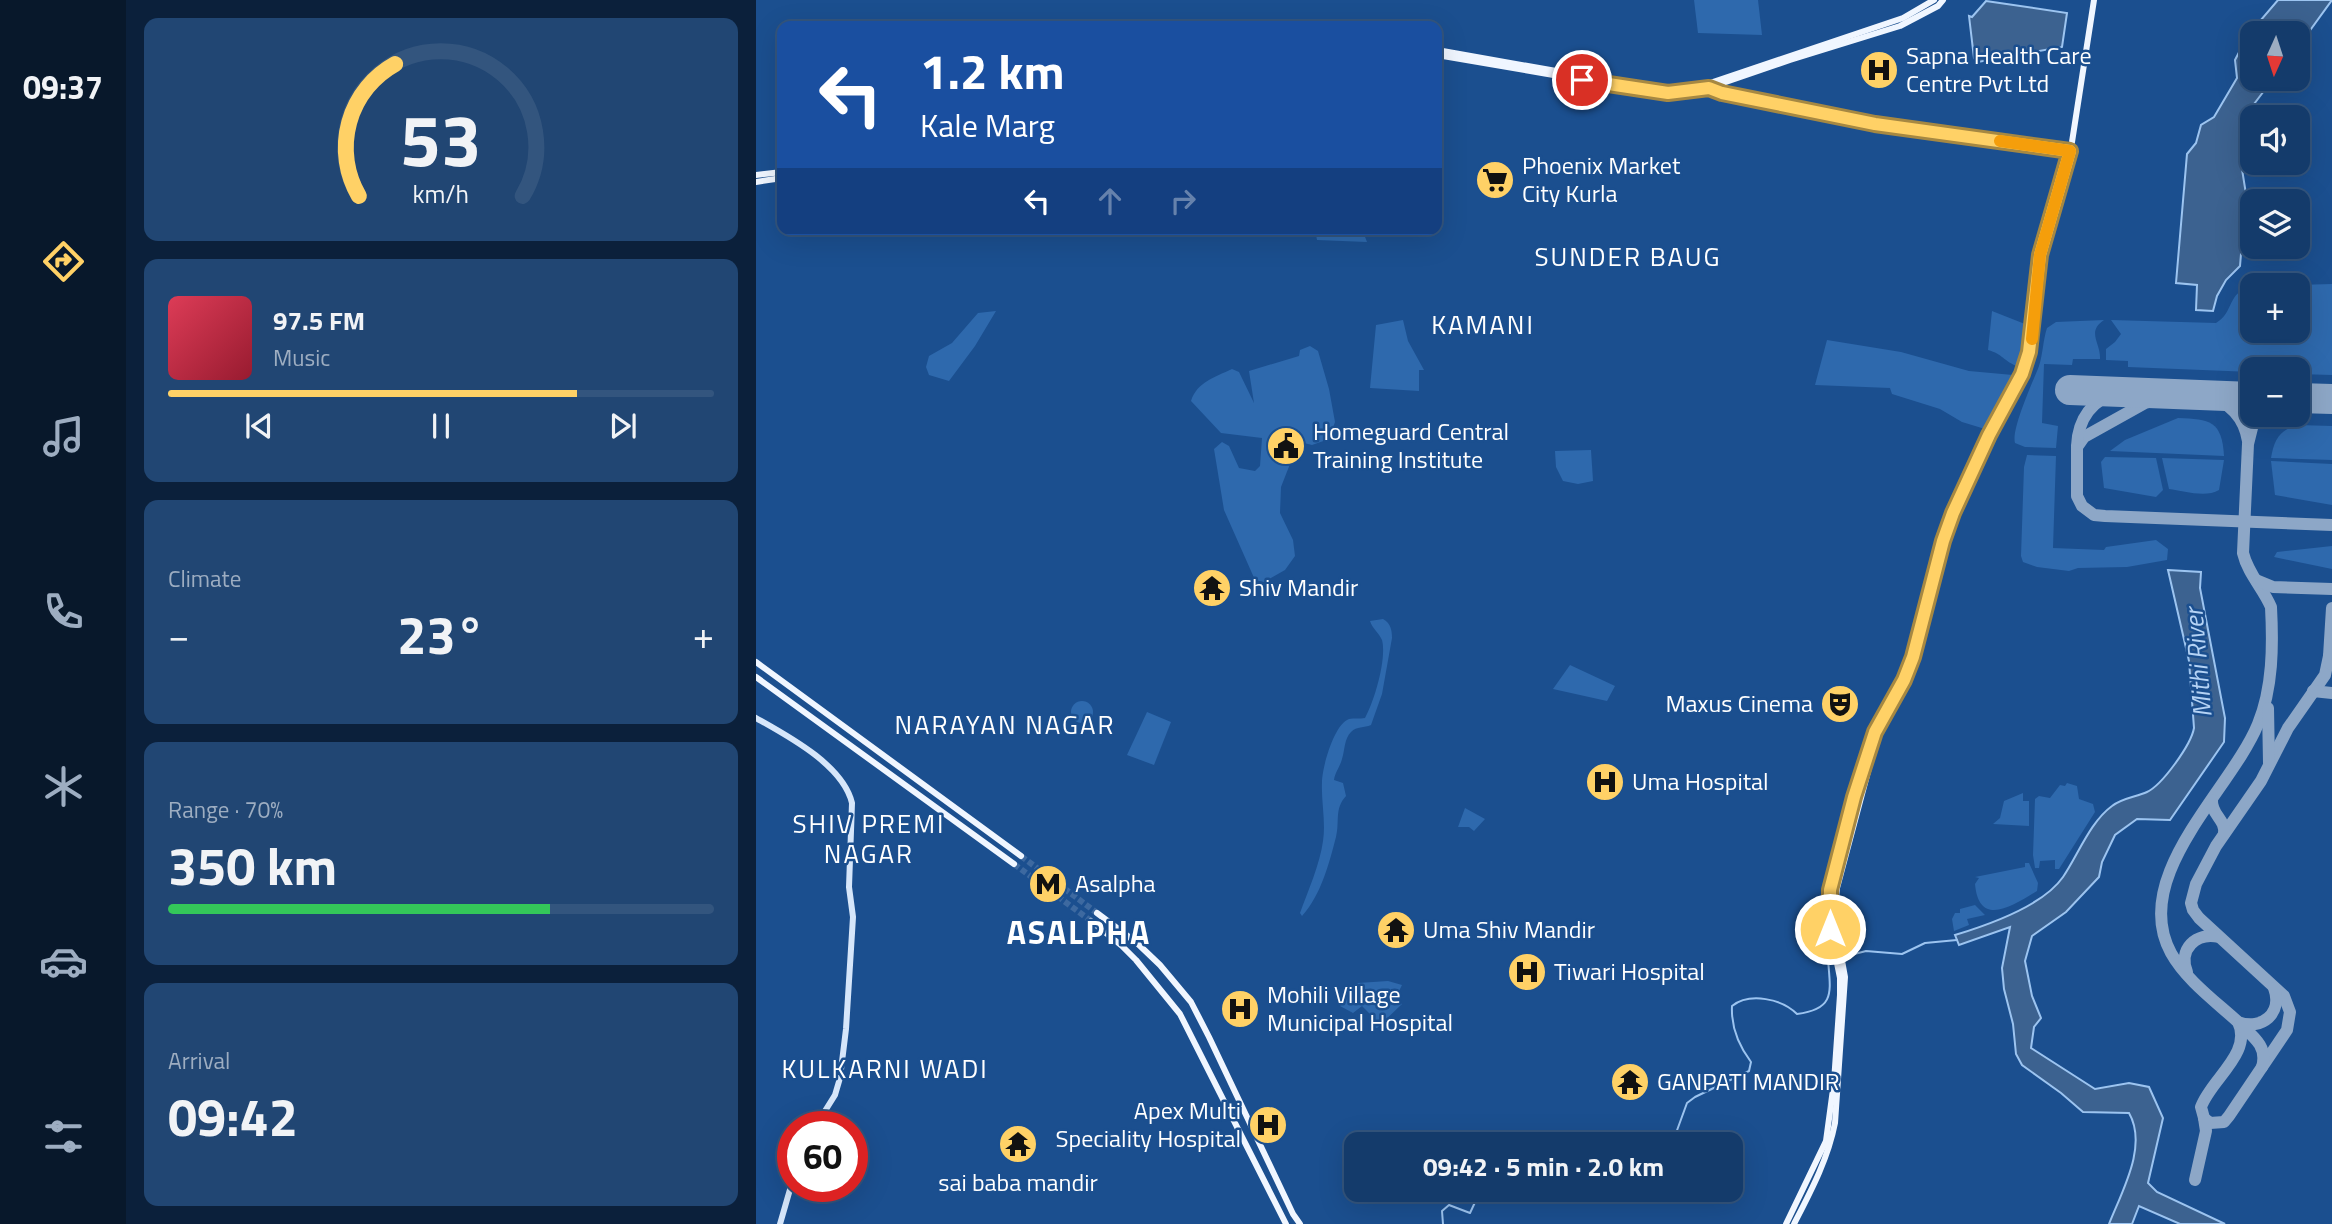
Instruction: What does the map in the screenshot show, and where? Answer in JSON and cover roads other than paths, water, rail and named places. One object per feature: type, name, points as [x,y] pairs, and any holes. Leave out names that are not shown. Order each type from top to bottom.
[{"type":"main road","points":[[1708,86],[1903,18],[1934,0]]},
{"type":"main road","points":[[1442,54],[1668,93],[1708,86],[1900,26],[1938,6],[1944,0]]},
{"type":"main road","points":[[1794,1224],[1819,1175],[1831,1143],[1841,963],[1830,890],[1875,732],[1904,680],[1913,657],[1943,541],[1953,513],[1989,435],[2022,374],[2029,352],[2040,255],[2070,151],[2094,0]]},
{"type":"main road","points":[[1708,86],[1722,93],[1875,124],[2070,151]]},
{"type":"main road","points":[[756,182],[777,174]]},
{"type":"main road","points":[[756,175],[777,177]]},
{"type":"main road","points":[[756,662],[1021,856]]},
{"type":"main road","points":[[756,677],[1014,864]]},
{"type":"main road","points":[[756,718],[803,745],[842,780],[849,790],[852,803],[849,887],[853,917],[846,1029],[840,1078],[825,1111]]},
{"type":"main road","points":[[996,850],[1003,842]]},
{"type":"main road","points":[[1097,913],[1137,943],[1160,965],[1191,1002],[1300,1224]]},
{"type":"main road","points":[[1091,921],[1122,946],[1180,1014],[1286,1224]]},
{"type":"main road","points":[[1233,1118],[1245,1113]]},
{"type":"main road","points":[[1786,1224],[1826,1141],[1832,1122]]},
{"type":"main road","points":[[780,1224],[786,1202]]},
{"type":"water","points":[[2278,0],[2332,0],[2310,30],[2310,21],[2260,21]]},
{"type":"water","points":[[1986,1],[2067,13],[2062,47],[1978,62],[1974,58],[1969,16],[1972,17]]},
{"type":"water","points":[[2240,50],[2240,91],[2264,91],[2253,105],[2240,105],[2240,175],[2243,175],[2245,189],[2240,189],[2240,266],[2226,280],[2217,296],[2213,311],[2196,310],[2197,285],[2176,283],[2187,154],[2196,143],[2201,125],[2214,117],[2237,78],[2235,60]]},
{"type":"water","name":"Mithi River","points":[[2168,570],[2201,572],[2200,588],[2225,718],[2224,742],[2170,820],[2137,819],[2115,835],[2102,862],[2099,877],[2066,912],[2032,936],[2025,961],[2032,996],[2041,1018],[2034,1027],[2031,1048],[2095,1089],[2129,1083],[2149,1087],[2163,1118],[2148,1183],[2157,1192],[2225,1224],[2180,1224],[2139,1206],[2132,1224],[2109,1224],[2126,1183],[2134,1154],[2136,1140],[2129,1113],[2083,1112],[2022,1065],[2016,1054],[2002,968],[2010,927],[1959,945],[1955,935],[2014,913],[2042,897],[2063,877],[2104,813],[2120,801],[2153,788],[2168,773],[2188,744],[2194,728],[2189,661]]},
{"type":"waterway","points":[[1843,957],[1866,951],[1902,954],[1925,943],[1957,940]]},
{"type":"waterway","points":[[1676,1132],[1687,1103],[1749,1071],[1751,1062],[1737,1036],[1732,1006],[1757,998],[1783,1004],[1797,1014],[1819,1008],[1825,1003],[1830,989],[1828,959],[1834,958]]},
{"type":"waterway","points":[[1443,1224],[1442,1211],[1449,1205],[1470,1213],[1475,1202]]},
{"type":"tunnel","points":[[1021,856],[1097,913]]},
{"type":"tunnel","points":[[1014,864],[1091,921]]},
{"type":"place","name":"Sapna Health Care Centre Pvt Ltd","points":[[1879,70]]},
{"type":"place","name":"Phoenix Market City Kurla","points":[[1495,180]]},
{"type":"place","name":"Homeguard Central Training Institute","points":[[1286,446]]},
{"type":"place","name":"Shiv Mandir","points":[[1212,588]]},
{"type":"place","name":"Maxus Cinema","points":[[1840,704]]},
{"type":"place","name":"Uma Hospital","points":[[1605,782]]},
{"type":"place","name":"Asalpha","points":[[1048,884]]},
{"type":"place","name":"Uma Shiv Mandir","points":[[1396,930]]},
{"type":"place","name":"Tiwari Hospital","points":[[1527,972]]},
{"type":"place","name":"Mohili Village Municipal Hospital","points":[[1240,1009]]},
{"type":"place","name":"GANPATI MANDIR","points":[[1630,1082]]},
{"type":"place","name":"Apex Multi Speciality Hospital","points":[[1268,1125]]},
{"type":"place","name":"sai baba mandir","points":[[1018,1144]]},
{"type":"district","name":"SUNDER BAUG","points":[[1628,257]]},
{"type":"district","name":"KAMANI","points":[[1483,325]]},
{"type":"district","name":"NARAYAN NAGAR","points":[[1005,725]]},
{"type":"district","name":"SHIV PREMI NAGAR","points":[[869,839]]},
{"type":"district","name":"ASALPHA","points":[[1079,933]]},
{"type":"district","name":"KULKARNI WADI","points":[[885,1069]]}]
